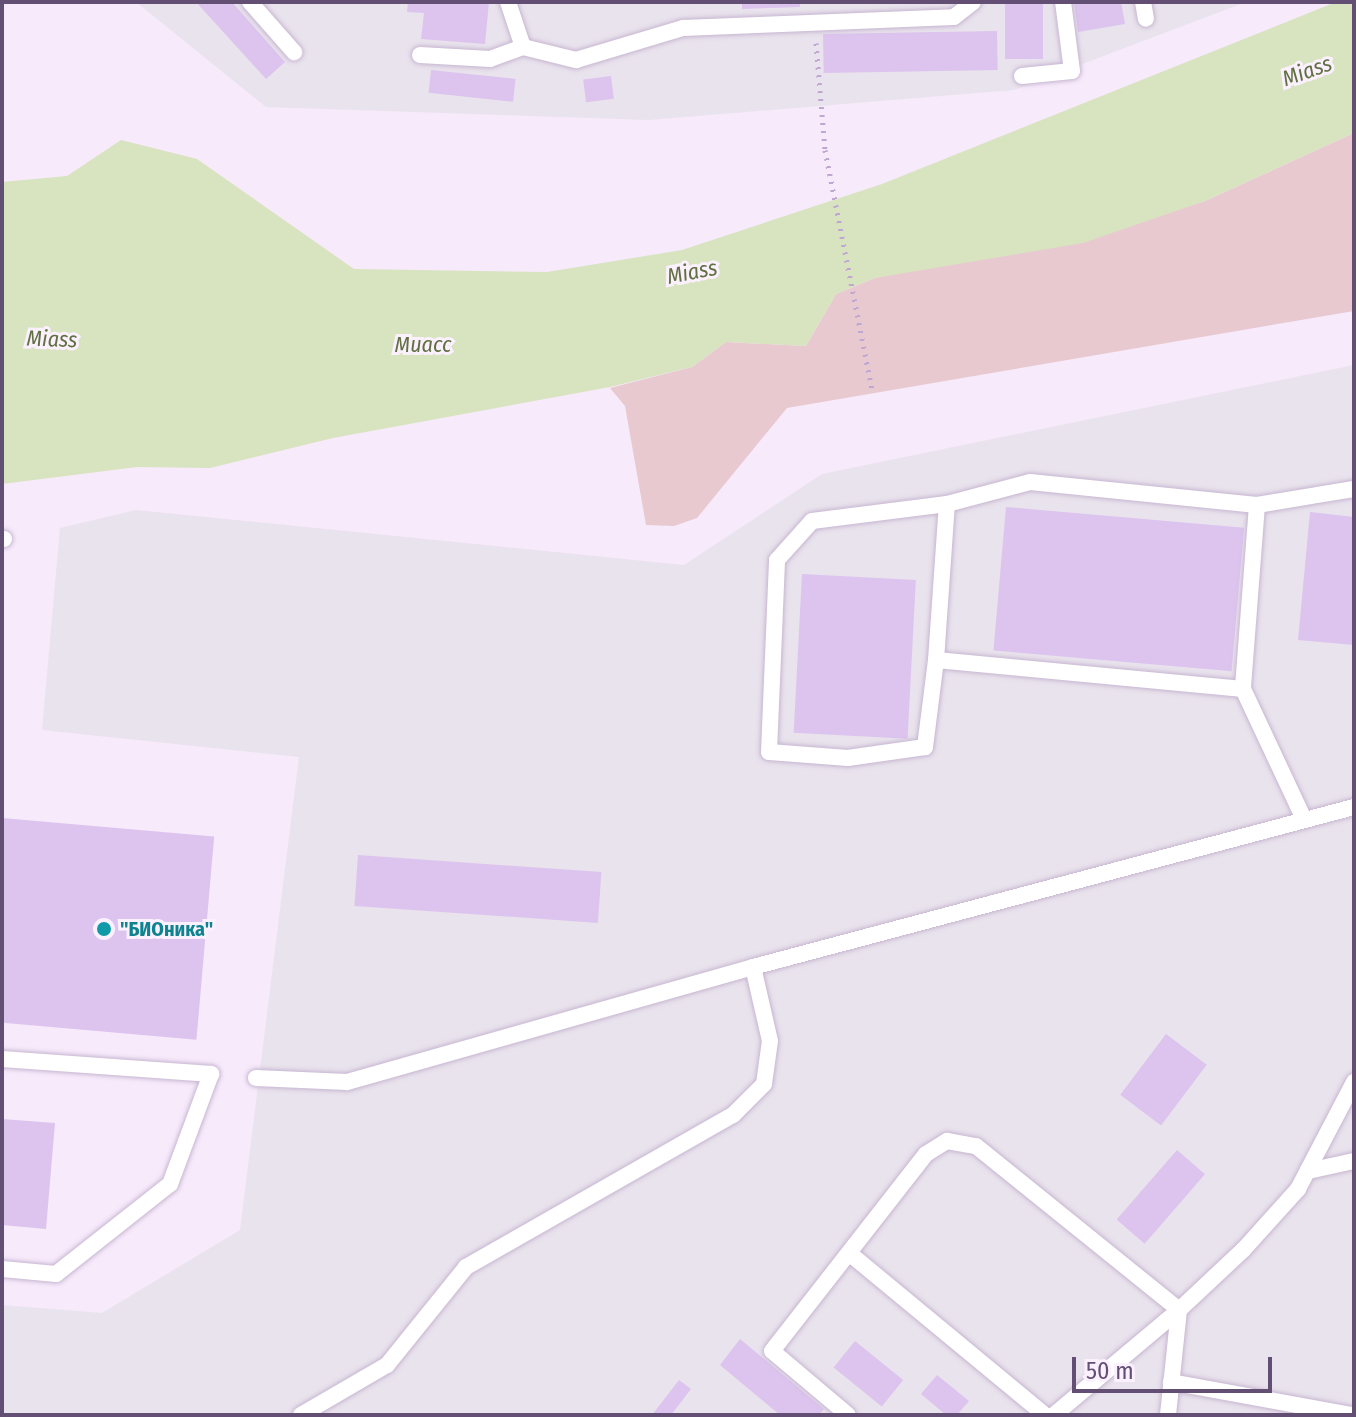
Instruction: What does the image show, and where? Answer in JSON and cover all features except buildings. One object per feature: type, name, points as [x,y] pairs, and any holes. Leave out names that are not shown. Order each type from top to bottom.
[{"type":"lane","points":[[250,2],[294,52]]},
{"type":"lane","points":[[508,2],[523,47]]},
{"type":"lane","points":[[420,55],[490,59],[523,47],[576,60],[683,28],[954,17],[973,2]]},
{"type":"lane","points":[[1022,76],[1072,71],[1063,2]]},
{"type":"lane","points":[[947,504],[936,660],[925,747],[848,758],[769,752],[777,560],[812,521],[947,504],[1030,482],[1257,505],[1354,489]]},
{"type":"lane","points":[[1257,505],[1243,689],[1304,819]]},
{"type":"lane","points":[[936,660],[1243,689]]},
{"type":"lane","points":[[256,1078],[347,1082],[753,967],[1354,807]]},
{"type":"lane","points":[[301,1415],[387,1365],[466,1267],[733,1115],[764,1084],[770,1041],[753,967]]},
{"type":"lane","points":[[2,1059],[211,1074],[170,1184],[56,1274],[2,1269]]},
{"type":"lane","points":[[1054,1415],[1179,1310],[1244,1249],[1298,1189],[1354,1082]]},
{"type":"lane","points":[[848,1415],[772,1351],[926,1154],[947,1141],[976,1146],[1179,1310]]},
{"type":"lane","points":[[1308,1171],[1354,1161]]},
{"type":"lane","points":[[849,1253],[1045,1415]]},
{"type":"lane","points":[[1168,1415],[1179,1310]]},
{"type":"lane","points":[[1171,1382],[1351,1415]]},
{"type":"path","points":[[815,23],[825,150],[858,332],[872,389]]},
{"type":"shaded area","points":[[136,2],[1246,2],[1014,90],[649,120],[266,107]]},
{"type":"shaded area","points":[[1354,133],[1354,311],[787,408],[697,518],[674,526],[646,525],[625,406],[610,388],[692,367],[726,342],[806,346],[836,294],[875,278],[1148,219],[1205,201]]},
{"type":"shaded area","points":[[1354,365],[1354,1415],[2,1415],[2,1305],[102,1313],[240,1230],[299,757],[42,730],[60,528],[136,510],[684,565],[822,474]]},
{"type":"water","points":[[1336,2],[1354,2],[1354,133],[1205,201],[1083,243],[875,278],[836,294],[806,346],[726,342],[692,367],[610,387],[333,438],[210,468],[137,467],[2,484],[2,182],[67,176],[121,140],[197,159],[354,269],[547,272],[682,250],[882,184]]},
{"type":"place","name":"\"БИОника\"","points":[[104,929]]},
{"type":"water label","name":"Miass","points":[[1307,71]]},
{"type":"water label","name":"Miass","points":[[692,272]]},
{"type":"water label","name":"Miass","points":[[52,339]]},
{"type":"water label","name":"Миасс","points":[[423,345]]}]
